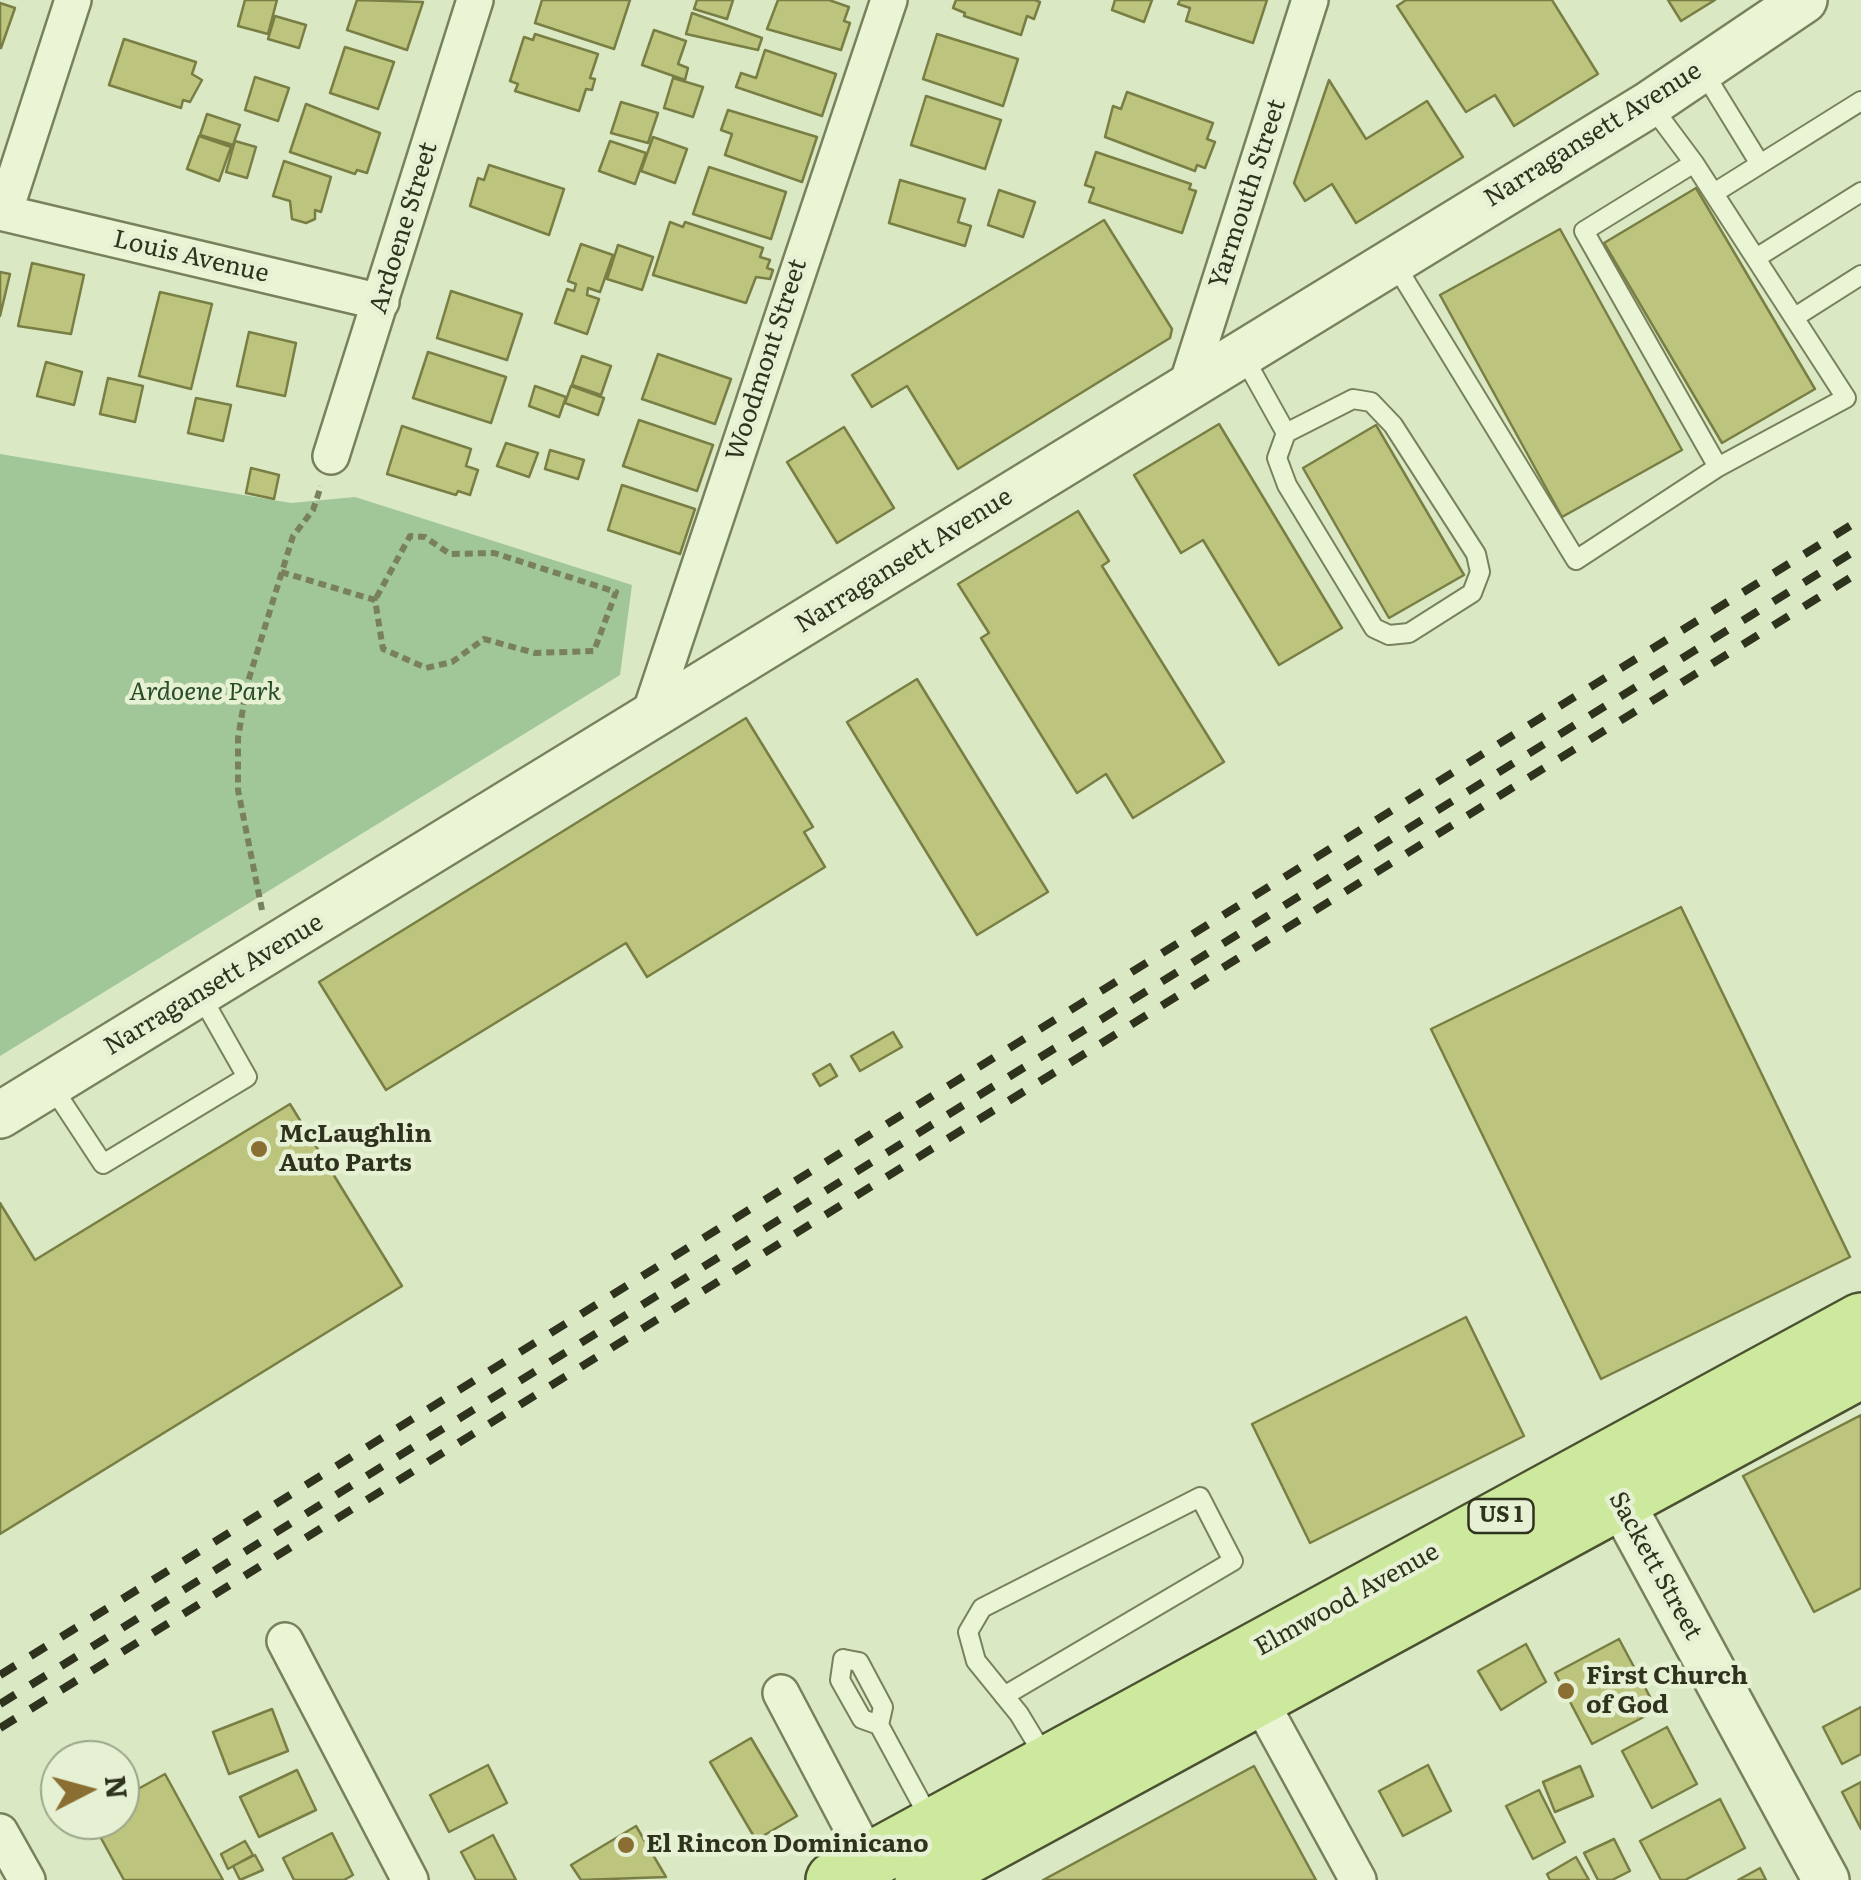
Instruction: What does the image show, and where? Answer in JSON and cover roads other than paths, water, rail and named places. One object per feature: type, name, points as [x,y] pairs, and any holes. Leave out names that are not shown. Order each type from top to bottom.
[{"type":"main road","name":"Elmwood Avenue","points":[[923,1880],[1248,1679],[1609,1482],[1861,1321]]},
{"type":"main road","name":"Elmwood Avenue","points":[[1609,1482],[1861,1370]]},
{"type":"main road","name":"Elmwood Avenue","points":[[851,1870],[1048,1763],[1248,1679]]},
{"type":"street","points":[[2,212],[73,0]]},
{"type":"street","name":"Ardoene Street","points":[[330,456],[475,0]]},
{"type":"street","name":"Woodmont Street","points":[[648,720],[888,0]]},
{"type":"street","name":"Yarmouth Street","points":[[1186,388],[1310,0]]},
{"type":"street","name":"Narragansett Avenue","points":[[0,1115],[1650,104],[1804,0]]},
{"type":"street","name":"Louis Avenue","points":[[2,212],[381,302]]},
{"type":"street","name":"Sackett Street","points":[[1609,1482],[1826,1880]]},
{"type":"street","points":[[285,1641],[410,1880]]},
{"type":"street","points":[[1248,1679],[1358,1880]]},
{"type":"street","points":[[781,1693],[851,1870]]},
{"type":"street","points":[[0,1832],[27,1880]]},
{"type":"lane","points":[[1701,68],[1760,164]]},
{"type":"lane","points":[[1714,193],[1861,102]]},
{"type":"lane","points":[[1392,260],[1576,560],[1718,467],[1853,394],[1650,104]]},
{"type":"lane","points":[[1694,163],[1584,231],[1718,467]]},
{"type":"lane","points":[[1756,258],[1861,192]]},
{"type":"lane","points":[[1795,316],[1861,275]]},
{"type":"lane","points":[[1242,354],[1286,433],[1277,458],[1287,484],[1374,628],[1390,635],[1408,633],[1472,593],[1480,572],[1476,554],[1393,425],[1371,402],[1353,399],[1286,433]]},
{"type":"lane","points":[[50,1084],[103,1164],[248,1077],[200,993]]},
{"type":"lane","points":[[1004,1696],[1233,1561],[1200,1497],[982,1608],[968,1632],[976,1661],[1048,1763]]},
{"type":"lane","points":[[879,1725],[933,1826]]},
{"type":"railway","points":[[0,1675],[1861,519]]},
{"type":"railway","points":[[0,1704],[1861,547]]},
{"type":"railway","points":[[0,1728],[1861,571]]},
{"type":"place","name":"McLaughlin Auto Parts","points":[[259,1149]]},
{"type":"place","name":"First Church of God","points":[[1566,1691]]},
{"type":"place","name":"El Rincon Dominicano","points":[[626,1845]]},
{"type":"park label","name":"Ardoene Park","points":[[205,693]]}]
